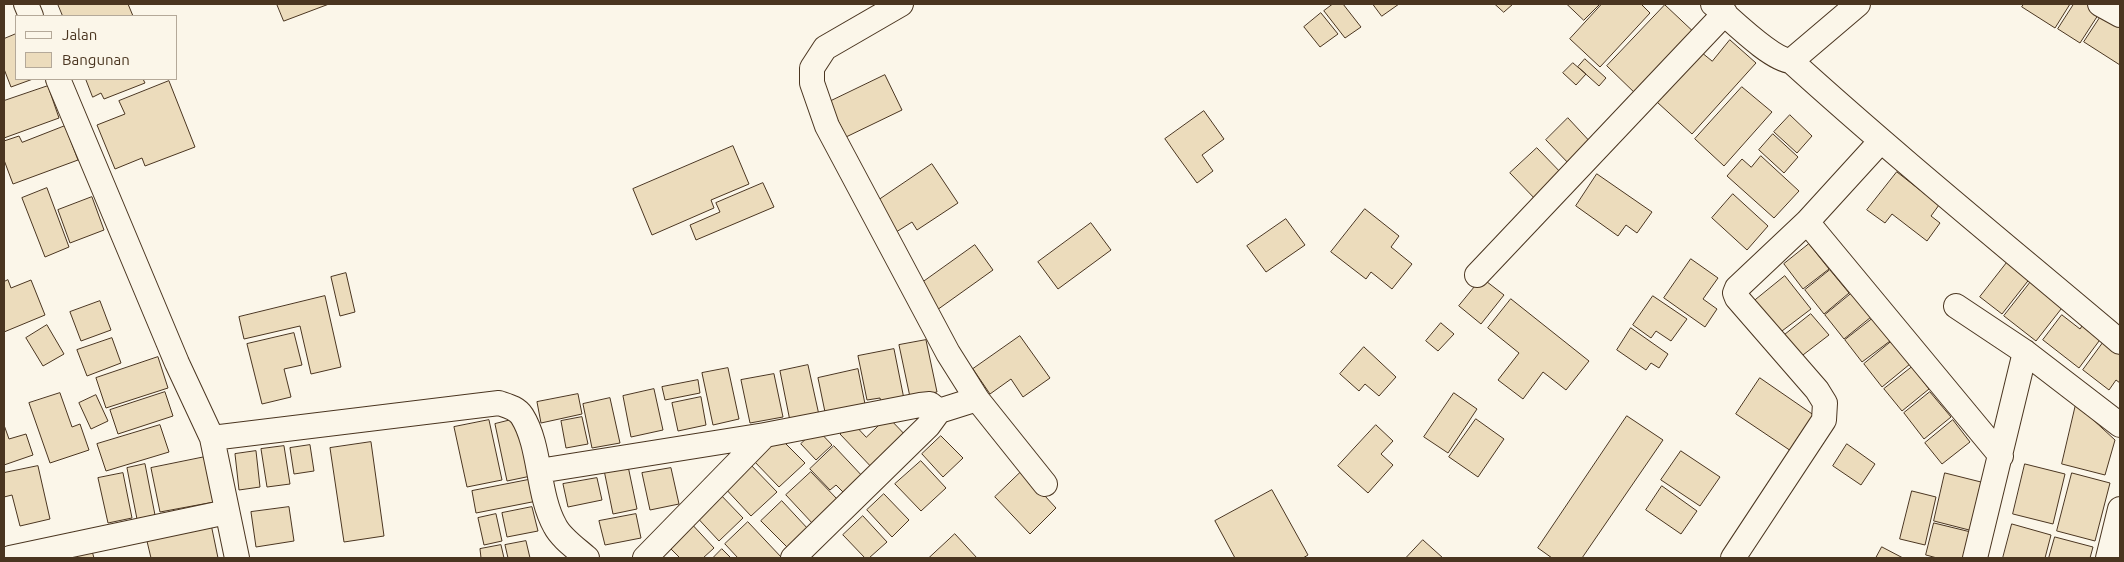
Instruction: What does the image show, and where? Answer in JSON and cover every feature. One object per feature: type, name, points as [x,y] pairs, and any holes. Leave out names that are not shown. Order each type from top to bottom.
[{"type":"street","points":[[901,4],[825,48],[812,68],[812,83],[827,126],[948,353],[976,399],[1045,484]]},
{"type":"street","points":[[1477,275],[1719,9],[1772,54],[1784,61],[1791,61],[1858,4]]},
{"type":"street","points":[[2100,4],[2120,15]]},
{"type":"street","points":[[1791,61],[1880,142],[1922,174],[2120,342]]},
{"type":"street","points":[[58,80],[176,363],[212,438],[237,558]]},
{"type":"street","points":[[1733,558],[1824,420],[1825,403],[1817,390],[1735,293],[1737,288],[1807,222],[1880,142]]},
{"type":"street","points":[[1807,222],[2001,456]]},
{"type":"street","points":[[1956,306],[2025,352],[2120,424]]},
{"type":"street","points":[[1974,558],[2001,456],[2025,352]]},
{"type":"street","points":[[793,558],[928,426],[939,411],[976,399]]},
{"type":"street","points":[[212,438],[499,403],[510,406],[521,415],[529,433],[549,511],[555,527],[578,556]]},
{"type":"street","points":[[539,472],[765,435],[920,404],[930,404],[939,411]]},
{"type":"street","points":[[645,558],[765,435]]},
{"type":"street","points":[[2108,558],[2120,509]]},
{"type":"street","points":[[10,558],[227,512]]},
{"type":"building","points":[[58,4],[128,4],[133,15],[63,15]]},
{"type":"building","points":[[277,4],[329,4],[284,21]]},
{"type":"building","points":[[1333,4],[1343,4],[1361,27],[1345,38],[1324,11]]},
{"type":"building","points":[[1373,4],[1399,4],[1382,16]]},
{"type":"building","points":[[1495,4],[1513,4],[1504,12]]},
{"type":"building","points":[[1567,4],[1600,4],[1584,20]]},
{"type":"building","points":[[1602,4],[1641,4],[1650,13],[1600,67],[1570,39]]},
{"type":"building","points":[[2024,4],[2070,4],[2055,28],[2022,7]]},
{"type":"building","points":[[2074,4],[2088,4],[2100,12],[2080,43],[2058,29]]},
{"type":"building","points":[[1665,5],[1699,37],[1638,96],[1607,66]]},
{"type":"building","points":[[1321,13],[1338,34],[1320,47],[1304,27]]},
{"type":"building","points":[[2103,13],[2120,24],[2120,65],[2084,42]]},
{"type":"building","points":[[15,34],[15,80],[30,80],[11,87],[4,69],[4,39]]},
{"type":"building","points":[[1730,40],[1756,63],[1692,134],[1657,102],[1701,52],[1712,61]]},
{"type":"building","points":[[1585,59],[1606,78],[1599,86],[1578,67]]},
{"type":"building","points":[[1573,63],[1586,74],[1576,85],[1563,73]]},
{"type":"building","points":[[885,75],[902,110],[846,137],[829,102]]},
{"type":"building","points":[[86,80],[144,80],[145,83],[104,99],[101,93],[93,97]]},
{"type":"building","points":[[169,81],[195,147],[145,166],[142,158],[115,169],[97,125],[125,114],[119,101]]},
{"type":"building","points":[[48,86],[59,118],[4,138],[4,101]]},
{"type":"building","points":[[1742,87],[1772,112],[1724,166],[1695,139]]},
{"type":"building","points":[[1204,111],[1224,139],[1202,155],[1213,171],[1197,183],[1165,139]]},
{"type":"building","points":[[1790,115],[1812,136],[1797,153],[1774,132]]},
{"type":"building","points":[[1568,118],[1594,146],[1572,167],[1546,140]]},
{"type":"building","points":[[65,126],[78,160],[13,184],[4,160],[4,141],[19,136],[22,142]]},
{"type":"building","points":[[1773,134],[1798,157],[1784,173],[1759,150]]},
{"type":"building","points":[[733,146],[749,184],[711,200],[714,208],[652,235],[633,189]]},
{"type":"building","points":[[1537,148],[1566,178],[1539,203],[1510,173]]},
{"type":"building","points":[[1761,156],[1799,191],[1774,218],[1727,176],[1742,159],[1751,167]]},
{"type":"building","points":[[932,164],[958,203],[917,230],[912,222],[893,234],[873,204]]},
{"type":"building","points":[[1897,172],[1939,205],[1931,216],[1940,223],[1927,241],[1892,214],[1885,223],[1867,210]]},
{"type":"building","points":[[1597,174],[1652,212],[1637,233],[1626,225],[1618,236],[1576,206]]},
{"type":"building","points":[[763,183],[774,207],[696,240],[690,225],[720,212],[716,203]]},
{"type":"building","points":[[47,188],[69,247],[45,257],[22,198]]},
{"type":"building","points":[[1733,194],[1768,226],[1747,250],[1712,218]]},
{"type":"building","points":[[92,197],[104,230],[70,243],[58,210]]},
{"type":"building","points":[[1365,209],[1399,236],[1391,247],[1412,264],[1392,289],[1371,272],[1366,279],[1331,252]]},
{"type":"building","points":[[1286,219],[1305,245],[1266,272],[1247,246]]},
{"type":"building","points":[[1091,223],[1111,250],[1058,289],[1038,262]]},
{"type":"building","points":[[1809,244],[1829,269],[1803,289],[1784,264]]},
{"type":"building","points":[[975,245],[993,270],[937,310],[919,285]]},
{"type":"building","points":[[1691,259],[1718,278],[1703,299],[1717,309],[1705,327],[1664,298]]},
{"type":"building","points":[[2009,260],[2031,277],[2002,314],[1980,297]]},
{"type":"building","points":[[1830,270],[1849,293],[1824,314],[1805,290]]},
{"type":"building","points":[[346,273],[355,312],[340,316],[331,277]]},
{"type":"building","points":[[1785,276],[1811,309],[1778,334],[1753,302]]},
{"type":"building","points":[[1482,278],[1504,295],[1481,324],[1459,306]]},
{"type":"building","points":[[2033,279],[2065,304],[2036,341],[2004,316]]},
{"type":"building","points":[[8,280],[11,288],[31,280],[45,315],[4,332],[4,282]]},
{"type":"building","points":[[1852,293],[1871,317],[1844,339],[1825,315]]},
{"type":"building","points":[[325,296],[341,367],[311,374],[300,326],[244,339],[239,317]]},
{"type":"building","points":[[1653,296],[1687,319],[1671,341],[1656,331],[1651,338],[1633,325]]},
{"type":"building","points":[[1511,299],[1589,361],[1566,390],[1543,372],[1523,399],[1498,380],[1519,353],[1488,328]]},
{"type":"building","points":[[100,301],[111,330],[81,341],[70,312]]},
{"type":"building","points":[[1811,314],[1829,335],[1799,358],[1782,337]]},
{"type":"building","points":[[2062,315],[2080,329],[2084,323],[2102,337],[2079,368],[2043,340]]},
{"type":"building","points":[[1872,319],[1890,341],[1862,362],[1845,340]]},
{"type":"building","points":[[1441,323],[1454,334],[1438,351],[1426,341]]},
{"type":"building","points":[[47,325],[64,354],[43,366],[26,338]]},
{"type":"building","points":[[1631,328],[1668,354],[1659,368],[1651,363],[1646,370],[1617,350]]},
{"type":"building","points":[[294,333],[302,365],[284,369],[291,397],[262,404],[247,344]]},
{"type":"building","points":[[1020,336],[1050,378],[1023,397],[1011,379],[990,394],[973,369]]},
{"type":"building","points":[[112,338],[121,363],[87,376],[77,350]]},
{"type":"building","points":[[926,340],[937,392],[910,397],[899,345]]},
{"type":"building","points":[[2105,340],[2120,352],[2120,383],[2116,380],[2109,390],[2083,370]]},
{"type":"building","points":[[1892,341],[1910,364],[1882,387],[1864,364]]},
{"type":"building","points":[[1364,347],[1396,377],[1379,396],[1365,384],[1359,391],[1340,374]]},
{"type":"building","points":[[894,349],[904,399],[881,403],[880,398],[867,400],[858,356]]},
{"type":"building","points":[[158,357],[168,388],[106,408],[96,378]]},
{"type":"building","points":[[808,365],[819,415],[790,421],[780,371]]},
{"type":"building","points":[[1912,367],[1929,389],[1902,411],[1884,389]]},
{"type":"building","points":[[728,368],[739,419],[713,425],[702,373]]},
{"type":"building","points":[[858,369],[865,404],[825,412],[818,378]]},
{"type":"building","points":[[774,374],[783,417],[750,423],[741,380]]},
{"type":"building","points":[[1760,378],[1818,418],[1794,453],[1736,414]]},
{"type":"building","points":[[698,380],[700,393],[665,400],[662,387]]},
{"type":"building","points":[[654,389],[663,430],[631,437],[623,396]]},
{"type":"building","points":[[165,392],[173,416],[118,434],[110,410]]},
{"type":"building","points":[[1930,392],[1951,417],[1924,439],[1904,413]]},
{"type":"building","points":[[60,393],[72,427],[80,424],[89,450],[50,463],[29,403]]},
{"type":"building","points":[[1454,393],[1477,409],[1448,453],[1424,437]]},
{"type":"building","points":[[578,394],[582,414],[541,423],[537,402]]},
{"type":"building","points":[[96,395],[108,421],[91,429],[79,403]]},
{"type":"building","points":[[701,397],[706,425],[678,431],[672,403]]},
{"type":"building","points":[[610,398],[620,443],[592,448],[583,404]]},
{"type":"building","points":[[2076,404],[2115,440],[2105,475],[2062,464]]},
{"type":"building","points":[[1627,416],[1663,440],[1582,558],[1552,558],[1538,548]]},
{"type":"building","points":[[582,417],[588,444],[566,448],[561,421]]},
{"type":"building","points":[[888,417],[910,440],[876,472],[840,434],[852,422],[866,437]]},
{"type":"building","points":[[519,418],[531,476],[507,481],[495,424]]},
{"type":"building","points":[[1476,419],[1504,439],[1478,477],[1449,457]]},
{"type":"building","points":[[489,420],[502,480],[467,487],[454,427]]},
{"type":"building","points":[[1953,420],[1970,442],[1942,464],[1925,443]]},
{"type":"building","points":[[4,425],[9,439],[26,434],[33,455],[4,465]]},
{"type":"building","points":[[160,425],[169,452],[106,471],[97,444]]},
{"type":"building","points":[[1376,425],[1393,441],[1381,454],[1393,465],[1368,493],[1338,466]]},
{"type":"building","points":[[817,429],[832,445],[816,460],[801,444]]},
{"type":"building","points":[[778,436],[805,463],[779,487],[753,460]]},
{"type":"building","points":[[941,436],[963,458],[943,477],[922,454]]},
{"type":"building","points":[[371,442],[384,536],[344,542],[330,448]]},
{"type":"building","points":[[1847,444],[1875,464],[1861,485],[1833,466]]},
{"type":"building","points":[[310,445],[314,471],[294,474],[290,448]]},
{"type":"building","points":[[284,446],[290,484],[267,487],[261,449]]},
{"type":"building","points":[[834,446],[865,479],[847,496],[836,485],[830,490],[810,469]]},
{"type":"building","points":[[256,451],[260,487],[239,490],[235,454]]},
{"type":"building","points":[[1681,451],[1720,477],[1700,506],[1661,480]]},
{"type":"building","points":[[205,457],[214,502],[160,512],[151,468]]},
{"type":"building","points":[[747,461],[777,492],[751,516],[722,485]]},
{"type":"building","points":[[921,461],[946,488],[921,511],[895,484]]},
{"type":"building","points":[[145,464],[155,515],[137,519],[127,468]]},
{"type":"building","points":[[2025,464],[2065,474],[2053,524],[2013,514]]},
{"type":"building","points":[[38,466],[50,519],[20,526],[12,495],[4,497],[4,473]]},
{"type":"building","points":[[628,466],[637,509],[613,514],[604,470]]},
{"type":"building","points":[[671,468],[679,504],[650,510],[642,473]]},
{"type":"building","points":[[1022,471],[1056,508],[1030,534],[995,497]]},
{"type":"building","points":[[811,472],[838,500],[813,524],[786,495]]},
{"type":"building","points":[[123,473],[132,518],[108,523],[98,478]]},
{"type":"building","points":[[1945,473],[1981,482],[1977,500],[1980,501],[1973,531],[1934,521]]},
{"type":"building","points":[[2072,473],[2110,483],[2095,541],[2057,531]]},
{"type":"building","points":[[597,478],[602,500],[568,507],[563,484]]},
{"type":"building","points":[[533,479],[537,501],[476,513],[472,491]]},
{"type":"building","points":[[1662,486],[1697,511],[1681,534],[1646,510]]},
{"type":"building","points":[[716,490],[743,518],[719,541],[692,512]]},
{"type":"building","points":[[1272,490],[1308,555],[1303,558],[1235,558],[1215,521]]},
{"type":"building","points":[[1912,491],[1936,497],[1925,545],[1900,539]]},
{"type":"building","points":[[884,494],[909,520],[892,537],[867,510]]},
{"type":"building","points":[[782,501],[809,530],[789,549],[761,521]]},
{"type":"building","points":[[289,507],[294,541],[256,547],[251,512]]},
{"type":"building","points":[[532,507],[538,531],[507,537],[502,513]]},
{"type":"building","points":[[496,514],[502,541],[484,545],[478,518]]},
{"type":"building","points":[[636,514],[641,538],[605,545],[599,521]]},
{"type":"building","points":[[863,516],[887,542],[869,558],[865,558],[843,535]]},
{"type":"building","points":[[688,520],[714,548],[703,558],[680,558],[664,542]]},
{"type":"building","points":[[748,522],[782,558],[738,558],[725,544]]},
{"type":"building","points":[[1934,523],[1979,534],[1973,558],[1937,558],[1926,555]]},
{"type":"building","points":[[211,524],[218,558],[151,558],[146,537]]},
{"type":"building","points":[[2012,524],[2051,535],[2045,558],[2003,558]]},
{"type":"building","points":[[955,534],[977,558],[929,558]]},
{"type":"building","points":[[2055,537],[2093,547],[2090,558],[2049,558]]},
{"type":"building","points":[[1423,540],[1443,558],[1406,558]]},
{"type":"building","points":[[526,541],[530,558],[508,558],[505,545]]},
{"type":"building","points":[[501,545],[504,558],[481,558],[480,549]]},
{"type":"building","points":[[1882,547],[1903,558],[1876,558]]},
{"type":"building","points":[[722,549],[731,558],[713,558]]},
{"type":"building","points":[[92,551],[94,558],[51,558]]}]
